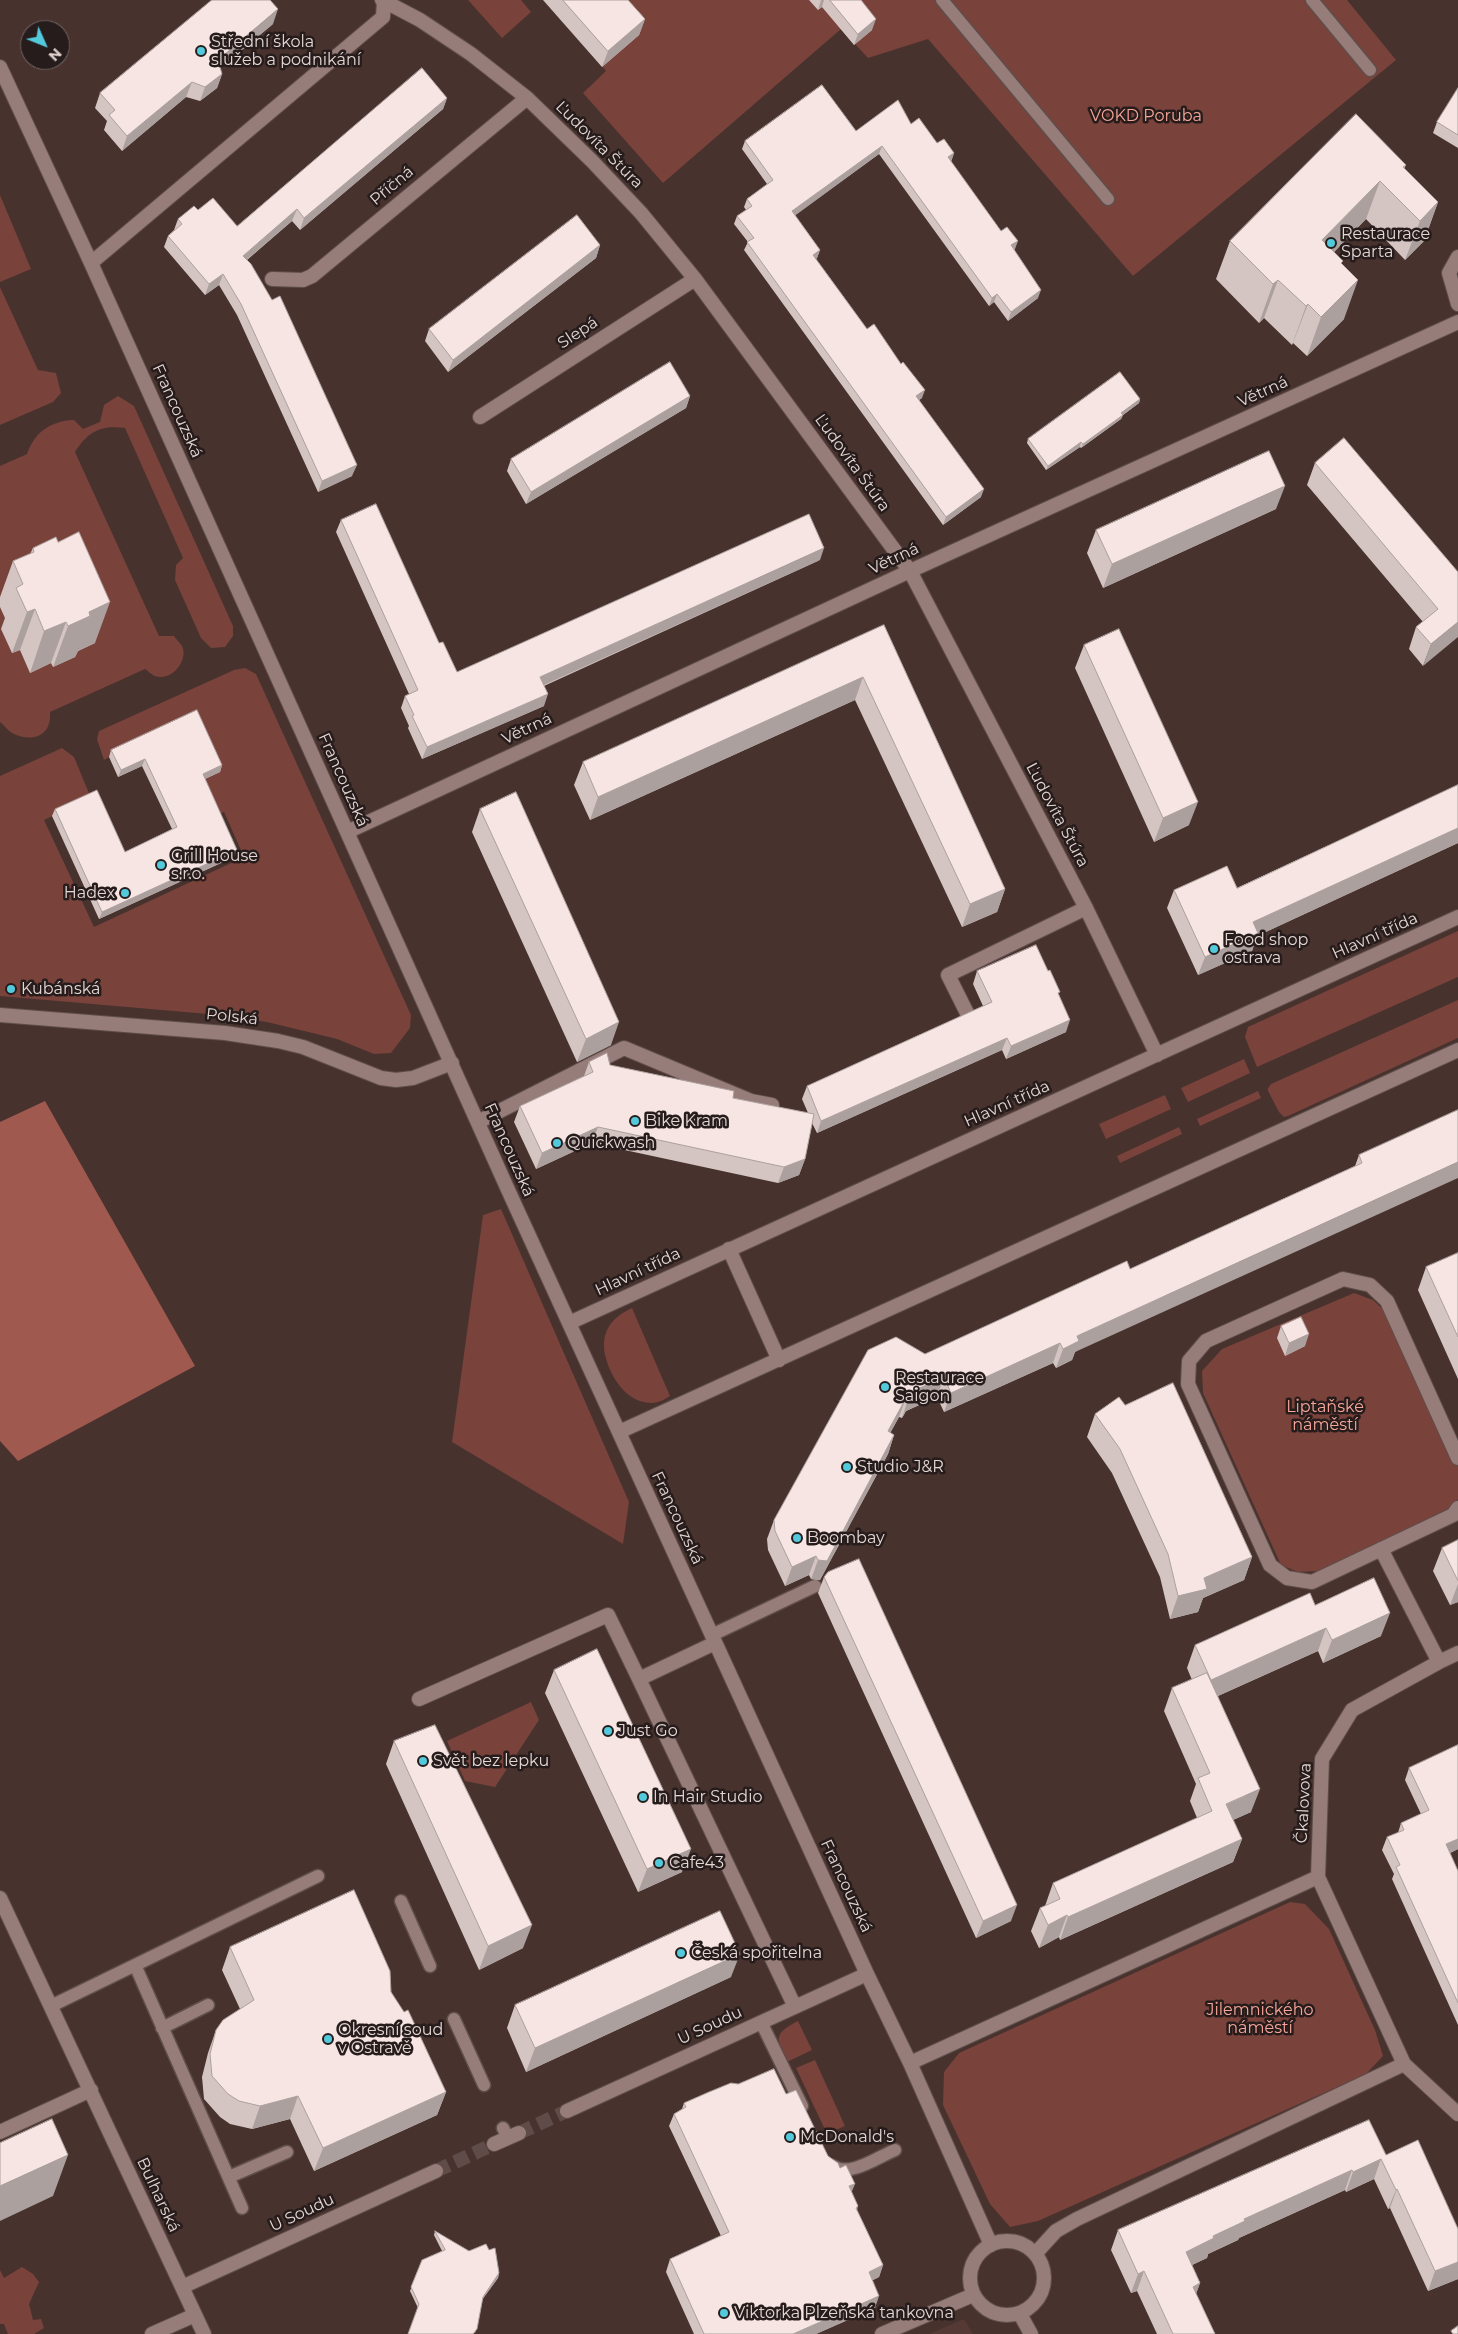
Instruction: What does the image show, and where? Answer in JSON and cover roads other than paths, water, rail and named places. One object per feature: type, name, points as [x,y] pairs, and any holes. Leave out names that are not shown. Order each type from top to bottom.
[{"type":"street","name":"Ľudovíta Štúra","points":[[383,0],[420,20],[471,54],[527,98],[592,161],[641,213],[695,279],[910,571],[1086,908],[1157,1055]]},
{"type":"street","points":[[91,263],[383,17],[383,0]]},
{"type":"street","name":"Francouzská","points":[[0,67],[91,263],[619,1432],[867,1974],[910,2063],[991,2245]]},
{"type":"street","name":"Příčná","points":[[272,279],[303,280],[312,276],[527,98]]},
{"type":"street","points":[[1458,257],[1449,273],[1458,304]]},
{"type":"street","name":"Slepá","points":[[480,416],[695,279]]},
{"type":"street","name":"Větrná","points":[[347,832],[910,571],[1458,322]]},
{"type":"street","points":[[968,1015],[948,975],[1086,908]]},
{"type":"street","name":"Hlavní třída","points":[[570,1323],[1458,918]]},
{"type":"street","name":"Polská","points":[[0,1015],[225,1033],[278,1040],[303,1047],[381,1078],[396,1080],[413,1078],[452,1063]]},
{"type":"street","points":[[478,1122],[624,1048],[751,1101],[772,1105]]},
{"type":"street","points":[[619,1432],[1458,1050]]},
{"type":"street","points":[[730,1249],[779,1360]]},
{"type":"street","points":[[1458,1458],[1387,1301],[1370,1284],[1344,1279],[1206,1341],[1189,1361],[1188,1384],[1270,1566],[1288,1578],[1312,1582],[1453,1514],[1458,1508]]},
{"type":"street","points":[[1380,1550],[1439,1662]]},
{"type":"street","points":[[418,1699],[608,1614],[795,2007]]},
{"type":"street","points":[[639,1679],[714,1639]]},
{"type":"street","name":"Čkalovova","points":[[1318,1877],[1322,1759],[1352,1710],[1458,1653]]},
{"type":"street","points":[[910,2063],[1318,1877],[1404,2064],[1458,2114]]},
{"type":"street","name":"Bulharská","points":[[0,1898],[204,2334]]},
{"type":"street","name":"U Soudu","points":[[567,2111],[867,1974]]},
{"type":"street","points":[[1035,2254],[1056,2231],[1077,2218],[1404,2064]]},
{"type":"street","points":[[0,2132],[91,2090]]},
{"type":"street","points":[[494,2144],[510,2133]]},
{"type":"street","name":"U Soudu","points":[[182,2287],[436,2171]]},
{"type":"street","points":[[1000,2242],[1020,2244],[1035,2254],[1044,2273],[1041,2293],[1032,2305],[1020,2314],[1011,2316],[993,2313],[985,2309],[970,2285],[972,2266],[983,2250],[1000,2242]]},
{"type":"street","points":[[882,2334],[974,2294]]},
{"type":"street","points":[[1020,2314],[1031,2334]]},
{"type":"street","points":[[152,2334],[195,2315]]},
{"type":"lane","points":[[942,0],[1108,199]]},
{"type":"lane","points":[[1312,0],[1370,70]]},
{"type":"lane","points":[[714,1639],[815,1586]]},
{"type":"lane","points":[[51,2006],[318,1876]]},
{"type":"lane","points":[[401,1901],[430,1966]]},
{"type":"lane","points":[[135,1966],[242,2208]]},
{"type":"lane","points":[[162,2028],[208,2005]]},
{"type":"lane","points":[[454,2019],[484,2085]]},
{"type":"lane","points":[[761,2022],[806,2114]]},
{"type":"lane","points":[[826,2157],[831,2165],[844,2170],[895,2150]]},
{"type":"lane","points":[[229,2178],[287,2152]]},
{"type":"tunnel","points":[[519,2133],[567,2111]]},
{"type":"tunnel","points":[[436,2171],[494,2144]]},
{"type":"place","name":"Střední škola služeb a podnikání","points":[[201,51]]},
{"type":"place","name":"Restaurace Sparta","points":[[1331,243]]},
{"type":"place","name":"Grill House s.r.o.","points":[[161,865]]},
{"type":"place","name":"Hadex","points":[[125,893]]},
{"type":"place","name":"Food shop ostrava","points":[[1214,949]]},
{"type":"place","name":"Kubánská","points":[[11,989]]},
{"type":"place","name":"Bike Kram","points":[[635,1121]]},
{"type":"place","name":"Quickwash","points":[[557,1143]]},
{"type":"place","name":"Restaurace Saigon","points":[[885,1387]]},
{"type":"place","name":"Studio J&R","points":[[847,1467]]},
{"type":"place","name":"Boombay","points":[[797,1538]]},
{"type":"place","name":"Just Go","points":[[608,1731]]},
{"type":"place","name":"Svět bez lepku","points":[[423,1761]]},
{"type":"place","name":"In Hair Studio","points":[[643,1797]]},
{"type":"place","name":"Cafe43","points":[[659,1863]]},
{"type":"place","name":"Česká spořitelna","points":[[681,1953]]},
{"type":"place","name":"Okresní soud v Ostravě","points":[[328,2039]]},
{"type":"place","name":"McDonald's","points":[[790,2137]]},
{"type":"place","name":"Viktorka Plzeňská tankovna","points":[[724,2313]]},
{"type":"park label","name":"VOKD Poruba","points":[[1146,116]]},
{"type":"park label","name":"Liptaňské náměstí","points":[[1325,1416]]},
{"type":"park label","name":"Jilemnického náměstí","points":[[1260,2019]]}]
